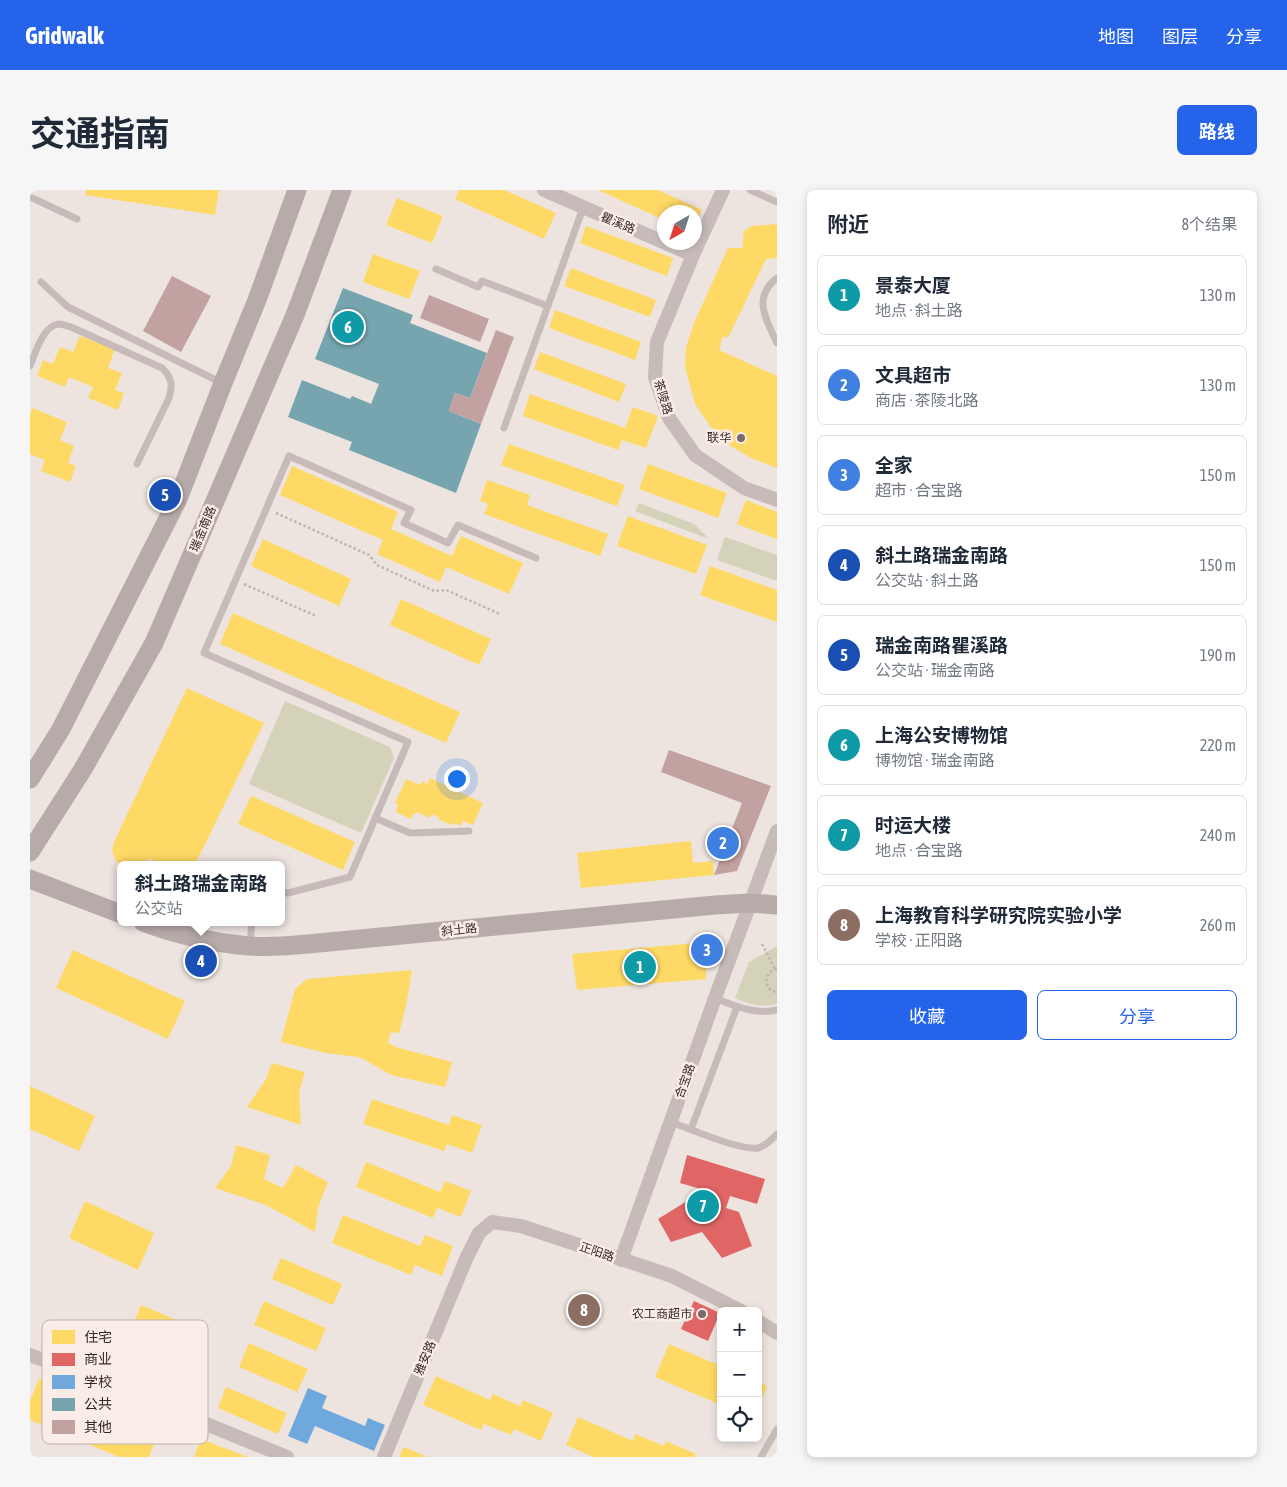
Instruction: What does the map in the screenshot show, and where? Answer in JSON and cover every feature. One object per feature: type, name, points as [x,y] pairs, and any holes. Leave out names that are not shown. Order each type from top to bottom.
[{"type":"main road","points":[[30,779],[60,728],[178,499],[257,300],[297,190]]},
{"type":"main road","name":"瑞金南路","points":[[30,852],[83,769],[154,643],[295,315],[342,190]]},
{"type":"main road","points":[[30,879],[117,912]]},
{"type":"main road","name":"斜土路","points":[[154,926],[207,941],[250,946],[308,944],[715,905],[750,903],[777,905]]},
{"type":"street","name":"瞿溪路","points":[[544,190],[693,255]]},
{"type":"street","name":"茶陵路","points":[[723,190],[693,255],[657,342],[656,377],[669,418],[695,456],[744,488],[777,500]]},
{"type":"street","name":"合宝路","points":[[621,1260],[777,831]]},
{"type":"street","name":"正阳路","points":[[466,1259],[480,1233],[492,1222],[521,1226],[672,1276],[733,1307]]},
{"type":"street","name":"雅安路","points":[[384,1457],[466,1259]]},
{"type":"street","points":[[762,1323],[777,1333]]},
{"type":"street","points":[[30,1354],[42,1359]]},
{"type":"street","points":[[208,1425],[287,1457]]},
{"type":"lane","points":[[750,190],[777,202]]},
{"type":"lane","points":[[30,197],[77,219]]},
{"type":"lane","points":[[504,428],[583,208]]},
{"type":"lane","points":[[436,269],[478,287],[482,282],[548,306]]},
{"type":"lane","points":[[777,278],[764,294],[762,304],[767,323],[777,343]]},
{"type":"lane","points":[[41,282],[68,307],[223,383]]},
{"type":"lane","points":[[30,366],[47,330],[59,324],[71,327],[162,368],[171,381],[171,391],[137,464]]},
{"type":"lane","points":[[285,892],[350,877],[408,742],[204,653],[289,456],[411,510],[404,523],[448,543],[458,525],[536,558]]},
{"type":"lane","points":[[375,818],[410,833],[469,831]]},
{"type":"lane","points":[[250,946],[252,926]]},
{"type":"lane","points":[[715,998],[737,1007],[756,1011],[777,1010]]},
{"type":"lane","points":[[691,1129],[737,1007]]},
{"type":"lane","points":[[671,1122],[746,1148],[760,1148],[777,1134]]},
{"type":"lane","points":[[761,1457],[777,1429]]},
{"type":"path","points":[[267,509],[369,555],[377,565],[434,591],[446,590],[500,614]]},
{"type":"path","points":[[236,580],[316,616]]},
{"type":"path","points":[[762,944],[776,969],[769,973],[766,981],[769,989],[777,993]]},
{"type":"shaded area","points":[[639,503],[694,524],[709,539],[635,511]]},
{"type":"shaded area","points":[[725,537],[777,555],[777,581],[717,560]]},
{"type":"shaded area","points":[[285,701],[390,747],[394,758],[361,833],[249,784]]},
{"type":"shaded area","points":[[777,946],[777,1004],[755,1005],[735,998],[749,962]]},
{"type":"building: 住宅","points":[[86,190],[219,190],[215,215],[85,195]]},
{"type":"building: 住宅","points":[[459,190],[504,190],[556,213],[544,239],[455,199]]},
{"type":"building: 住宅","points":[[598,190],[658,190],[691,205],[657,205],[657,217]]},
{"type":"building: 住宅","points":[[397,198],[443,216],[432,243],[386,225]]},
{"type":"building: 住宅","points":[[777,224],[777,258],[766,259],[728,338],[723,336],[719,350],[777,376],[777,468],[751,458],[732,447],[710,426],[695,404],[685,367],[686,347],[694,323],[728,248],[742,248],[744,231],[752,226]]},
{"type":"building: 住宅","points":[[586,226],[673,258],[667,276],[580,243]]},
{"type":"building: 住宅","points":[[373,254],[420,271],[409,299],[363,282]]},
{"type":"building: 住宅","points":[[571,268],[656,300],[650,317],[564,286]]},
{"type":"building: 住宅","points":[[555,310],[641,342],[635,360],[549,328]]},
{"type":"building: 住宅","points":[[80,336],[115,349],[108,368],[122,373],[115,390],[124,393],[118,410],[88,398],[93,387],[69,377],[65,387],[37,376],[43,360],[53,364],[60,347],[73,352]]},
{"type":"building: 住宅","points":[[540,352],[626,384],[619,402],[534,369]]},
{"type":"building: 住宅","points":[[530,394],[625,428],[633,407],[658,416],[646,448],[622,440],[618,450],[523,416]]},
{"type":"building: 住宅","points":[[32,408],[67,422],[60,440],[74,446],[68,463],[76,466],[70,482],[41,471],[45,460],[30,454],[30,414]]},
{"type":"building: 住宅","points":[[509,444],[625,485],[617,506],[501,465]]},
{"type":"building: 住宅","points":[[648,464],[727,493],[718,518],[639,489]]},
{"type":"building: 住宅","points":[[292,466],[398,512],[391,529],[452,556],[461,536],[523,563],[509,594],[446,567],[440,582],[377,554],[383,540],[280,495]]},
{"type":"building: 住宅","points":[[487,480],[530,495],[527,505],[608,534],[600,556],[484,514],[488,504],[480,501]]},
{"type":"building: 住宅","points":[[746,500],[777,512],[777,539],[737,524]]},
{"type":"building: 住宅","points":[[628,516],[707,545],[696,574],[617,546]]},
{"type":"building: 住宅","points":[[263,539],[351,579],[339,606],[251,566]]},
{"type":"building: 住宅","points":[[710,566],[777,590],[777,622],[700,595]]},
{"type":"building: 住宅","points":[[401,599],[491,639],[479,665],[390,625]]},
{"type":"building: 住宅","points":[[233,613],[460,712],[446,743],[220,644]]},
{"type":"building: 住宅","points":[[187,688],[264,723],[197,861],[154,861],[149,859],[147,861],[117,862],[112,851],[114,842]]},
{"type":"building: 住宅","points":[[430,778],[483,803],[473,825],[463,821],[460,826],[454,823],[452,825],[439,820],[440,818],[432,814],[430,818],[417,812],[416,814],[414,813],[411,819],[396,812],[398,805],[395,803],[406,779],[420,785],[422,781],[427,784]]},
{"type":"building: 住宅","points":[[251,796],[355,842],[343,870],[238,824]]},
{"type":"building: 住宅","points":[[691,841],[693,863],[713,861],[714,875],[581,888],[577,853]]},
{"type":"building: 住宅","points":[[707,942],[706,979],[577,990],[572,954]]},
{"type":"building: 住宅","points":[[73,950],[185,1001],[168,1039],[56,988]]},
{"type":"building: 住宅","points":[[412,970],[399,1033],[391,1032],[388,1043],[399,1048],[452,1062],[445,1087],[391,1075],[358,1057],[326,1053],[281,1042],[295,989],[307,979]]},
{"type":"building: 住宅","points":[[272,1063],[305,1072],[299,1092],[301,1125],[247,1107],[266,1079]]},
{"type":"building: 住宅","points":[[30,1086],[95,1116],[79,1151],[30,1129]]},
{"type":"building: 住宅","points":[[372,1099],[449,1125],[452,1115],[482,1125],[472,1153],[447,1144],[444,1151],[363,1124]]},
{"type":"building: 住宅","points":[[236,1145],[270,1155],[264,1179],[283,1188],[296,1165],[328,1182],[318,1208],[315,1232],[266,1205],[215,1188],[231,1166]]},
{"type":"building: 住宅","points":[[366,1162],[440,1192],[445,1181],[471,1191],[461,1217],[437,1208],[433,1218],[356,1187]]},
{"type":"building: 住宅","points":[[85,1201],[154,1233],[138,1270],[69,1238]]},
{"type":"building: 住宅","points":[[343,1215],[420,1246],[425,1235],[453,1246],[442,1276],[415,1265],[411,1275],[332,1243]]},
{"type":"building: 住宅","points":[[281,1258],[342,1284],[333,1305],[272,1279]]},
{"type":"building: 住宅","points":[[264,1301],[326,1328],[316,1351],[254,1325]]},
{"type":"building: 住宅","points":[[141,1305],[177,1320],[135,1320]]},
{"type":"building: 住宅","points":[[249,1343],[308,1369],[297,1392],[239,1367]]},
{"type":"building: 住宅","points":[[669,1344],[717,1364],[717,1403],[655,1377]]},
{"type":"building: 住宅","points":[[436,1376],[490,1400],[493,1394],[520,1406],[523,1400],[553,1413],[541,1441],[514,1429],[511,1435],[484,1424],[481,1430],[423,1405]]},
{"type":"building: 住宅","points":[[39,1378],[42,1379],[42,1425],[30,1420],[30,1401]]},
{"type":"building: 住宅","points":[[762,1384],[767,1386],[762,1398]]},
{"type":"building: 住宅","points":[[226,1387],[287,1413],[278,1434],[218,1408]]},
{"type":"building: 住宅","points":[[578,1417],[633,1441],[635,1434],[664,1446],[666,1441],[696,1454],[694,1457],[593,1457],[566,1445]]},
{"type":"building: 住宅","points":[[208,1442],[248,1457],[194,1457],[199,1444],[208,1444]]},
{"type":"building: 住宅","points":[[88,1444],[154,1444],[149,1457],[119,1457]]},
{"type":"building: 住宅","points":[[404,1447],[427,1457],[399,1457]]},
{"type":"building: 商业","points":[[687,1155],[765,1179],[757,1204],[730,1196],[726,1208],[739,1212],[752,1246],[722,1258],[702,1232],[671,1242],[658,1219],[692,1198],[707,1202],[711,1192],[680,1183]]},
{"type":"building: 商业","points":[[694,1301],[717,1312],[717,1320],[708,1341],[681,1329]]},
{"type":"building: 学校","points":[[308,1388],[327,1396],[322,1408],[365,1426],[368,1418],[385,1425],[374,1451],[315,1426],[307,1444],[288,1436]]},
{"type":"building: 公共","points":[[343,288],[413,315],[410,323],[487,353],[470,398],[455,393],[449,411],[481,424],[456,493],[349,450],[352,442],[288,417],[302,380],[350,399],[352,396],[371,404],[379,384],[315,359]]},
{"type":"building: 其他","points":[[172,276],[211,296],[181,352],[143,331]]},
{"type":"building: 其他","points":[[429,295],[489,319],[480,342],[420,318]]},
{"type":"building: 其他","points":[[496,330],[514,337],[481,424],[449,411],[455,393],[470,398]]},
{"type":"building: 其他","points":[[669,750],[771,786],[737,871],[714,875],[742,803],[661,772]]},
{"type":"place","name":"上海公安博物馆","points":[[348,327]]},
{"type":"place","name":"联华","points":[[741,438]]},
{"type":"place","name":"瑞金南路瞿溪路","points":[[165,495]]},
{"type":"place","name":"文具超市","points":[[723,843]]},
{"type":"place","name":"全家","points":[[707,950]]},
{"type":"place","name":"斜土路瑞金南路","points":[[201,961]]},
{"type":"place","name":"景泰大厦","points":[[640,967]]},
{"type":"place","name":"时运大楼","points":[[703,1206]]},
{"type":"place","name":"上海教育科学研究院实验小学","points":[[584,1310]]},
{"type":"place","name":"农工商超市","points":[[702,1314]]}]
